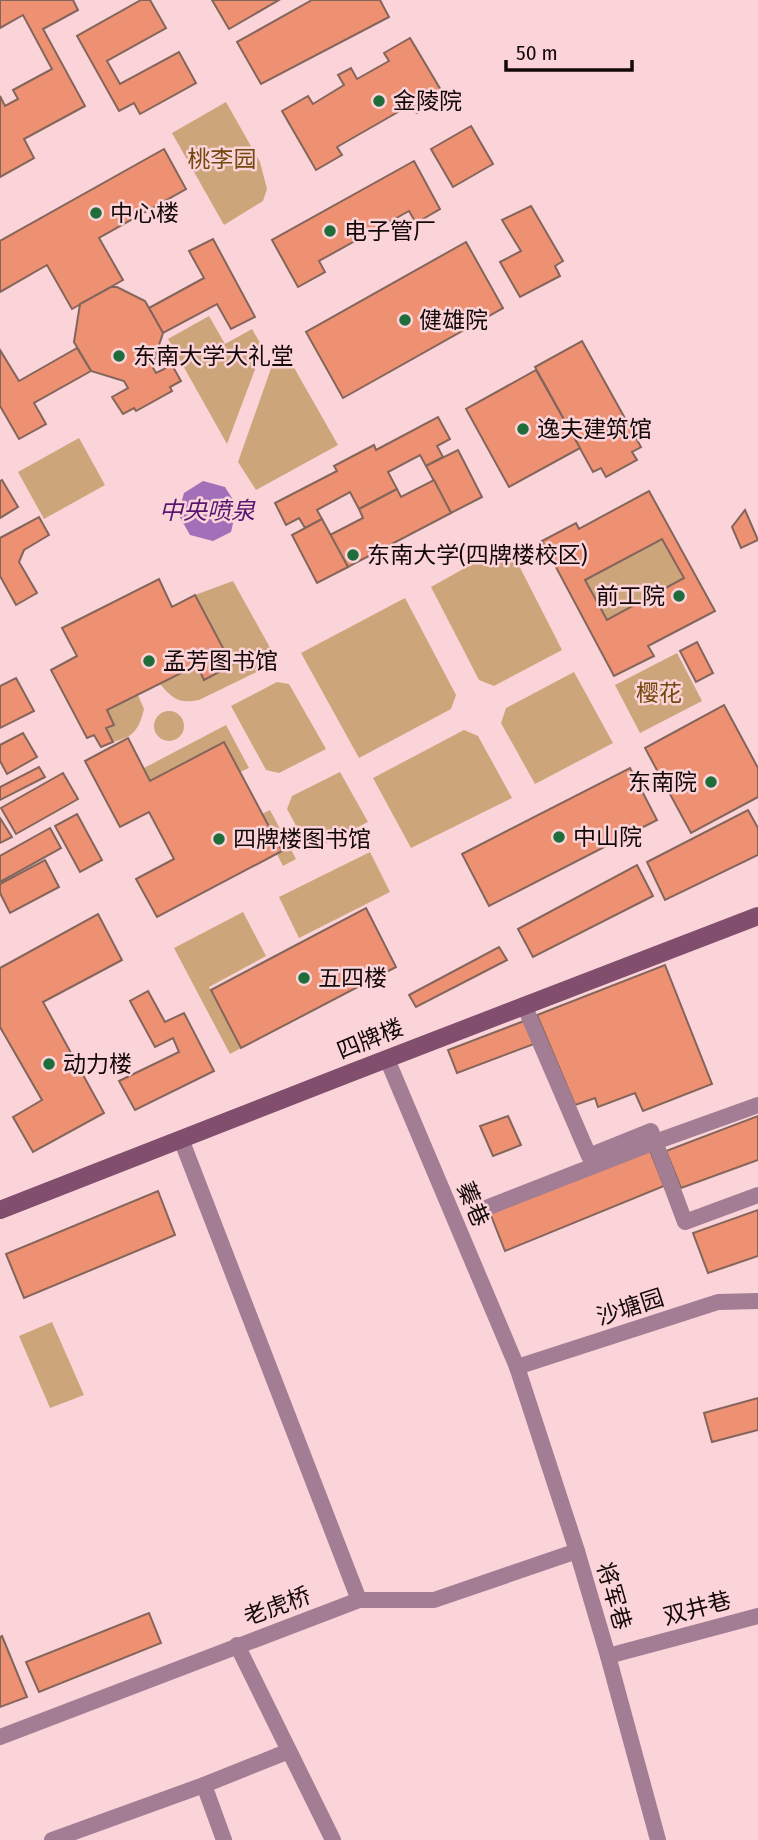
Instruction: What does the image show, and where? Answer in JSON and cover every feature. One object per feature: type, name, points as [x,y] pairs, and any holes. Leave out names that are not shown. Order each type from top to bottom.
[{"type":"street","name":"四牌楼","points":[[0,1210],[758,916]]},
{"type":"street","points":[[524,1005],[589,1156],[651,1131],[685,1222],[758,1195]]},
{"type":"street","name":"蓁巷","points":[[387,1059],[517,1367]]},
{"type":"street","points":[[481,1210],[758,1105]]},
{"type":"street","points":[[181,1139],[359,1600]]},
{"type":"street","name":"沙塘园","points":[[517,1367],[718,1302],[758,1301]]},
{"type":"street","name":"将军巷","points":[[517,1367],[577,1551],[658,1840]]},
{"type":"street","name":"老虎桥","points":[[0,1737],[359,1600],[434,1600],[577,1551]]},
{"type":"street","name":"双井巷","points":[[608,1656],[758,1616]]},
{"type":"street","points":[[237,1645],[333,1840]]},
{"type":"street","points":[[52,1840],[289,1751]]},
{"type":"street","points":[[204,1785],[224,1840]]},
{"type":"green space","name":"桃李园","points":[[226,102],[260,162],[267,189],[263,201],[224,225],[172,133]]},
{"type":"green space","points":[[209,316],[225,344],[252,329],[263,348],[227,444],[168,339]]},
{"type":"green space","points":[[280,343],[338,445],[256,490],[238,462]]},
{"type":"green space","points":[[79,438],[105,485],[44,519],[18,472]]},
{"type":"green space","name":"前工院","points":[[649,491],[715,611],[648,646],[654,656],[614,676],[542,541],[576,523],[579,529]]},
{"type":"green space","points":[[508,544],[562,650],[494,686],[479,680],[431,587]]},
{"type":"green space","points":[[233,581],[273,653],[267,667],[199,700],[177,699],[160,684],[197,665],[204,679],[232,665],[195,595]]},
{"type":"green space","points":[[405,598],[456,695],[451,709],[359,758],[301,653]]},
{"type":"green space","name":"樱花","points":[[677,653],[702,701],[640,733],[615,685]]},
{"type":"green space","points":[[574,672],[613,743],[535,784],[501,723],[506,708]]},
{"type":"green space","points":[[277,682],[289,684],[326,749],[279,773],[266,770],[231,706]]},
{"type":"green space","points":[[138,695],[144,709],[138,727],[126,738],[113,742],[106,728],[114,725],[107,710]]},
{"type":"green space","points":[[169,711],[175,712],[183,720],[183,732],[175,740],[169,741],[163,740],[155,732],[154,726],[155,720],[163,712]]},
{"type":"green space","points":[[226,725],[249,768],[240,772],[224,742],[150,781],[144,768]]},
{"type":"green space","points":[[464,730],[478,736],[512,798],[411,848],[373,778]]},
{"type":"green space","points":[[340,772],[368,822],[310,851],[287,809],[292,796]]},
{"type":"green space","points":[[270,810],[296,859],[283,866],[277,854],[282,851],[262,814]]},
{"type":"green space","points":[[370,852],[390,892],[299,938],[279,897]]},
{"type":"green space","points":[[243,912],[266,956],[209,987],[241,1048],[230,1054],[174,948]]},
{"type":"green space","points":[[52,1322],[84,1395],[50,1408],[19,1336]]},
{"type":"water","name":"中央喷泉","points":[[203,481],[225,487],[237,506],[231,532],[213,541],[190,535],[178,514],[184,493]]},
{"type":"building","points":[[0,0],[73,0],[78,10],[43,29],[85,106],[24,139],[34,158],[0,177],[0,96],[5,106],[18,99],[13,90],[52,69],[23,15],[0,28]]},
{"type":"building","points":[[141,0],[150,0],[166,28],[107,61],[120,84],[179,52],[196,83],[140,114],[134,103],[119,111],[77,36]]},
{"type":"building","points":[[212,0],[279,0],[229,29]]},
{"type":"building","points":[[312,0],[380,0],[389,17],[261,84],[237,42]]},
{"type":"building","name":"金陵院","points":[[410,38],[445,97],[417,113],[412,104],[337,147],[342,155],[316,170],[282,111],[308,96],[313,104],[344,85],[338,75],[351,68],[357,79],[389,61],[384,53]]},
{"type":"building","points":[[471,126],[493,164],[453,187],[431,149]]},
{"type":"building","name":"中心楼","points":[[164,149],[186,189],[99,238],[123,280],[72,309],[47,265],[0,292],[0,241]]},
{"type":"building","name":"电子管厂","points":[[414,161],[440,209],[416,223],[409,211],[319,261],[325,272],[298,287],[272,240]]},
{"type":"building","points":[[531,206],[563,261],[555,266],[560,276],[520,297],[500,262],[521,251],[502,220]]},
{"type":"building","points":[[213,239],[255,317],[231,329],[217,304],[163,333],[149,308],[204,278],[189,251]]},
{"type":"building","name":"健雄院","points":[[466,242],[503,308],[343,398],[306,332]]},
{"type":"building","name":"东南大学大礼堂","points":[[111,287],[117,287],[145,301],[163,333],[152,366],[156,373],[172,365],[181,381],[170,387],[172,391],[136,411],[134,408],[123,414],[112,397],[128,388],[124,381],[91,371],[74,342],[80,304]]},
{"type":"building","points":[[582,341],[641,447],[632,452],[637,460],[606,477],[601,468],[593,472],[535,367]]},
{"type":"building","points":[[77,348],[91,371],[34,403],[46,424],[19,439],[0,406],[0,350],[19,381]]},
{"type":"building","name":"逸夫建筑馆","points":[[536,370],[580,448],[509,487],[466,409]]},
{"type":"building","points":[[438,417],[450,439],[437,446],[443,457],[426,466],[420,455],[388,472],[397,489],[359,509],[350,492],[317,510],[322,519],[305,528],[299,518],[286,525],[275,503],[337,471],[334,466],[374,445],[376,450]]},
{"type":"building","points":[[458,450],[482,497],[451,513],[426,466]]},
{"type":"building","points":[[2,480],[18,507],[0,518],[0,481]]},
{"type":"building","points":[[434,480],[451,513],[348,567],[330,535],[363,518],[359,509],[397,489],[401,497]]},
{"type":"building","name":"前工院","points":[[649,491],[715,611],[648,646],[654,656],[614,676],[542,541],[576,523],[579,529]],"holes":[[[662,539],[684,578],[607,620],[585,580]]]},
{"type":"building","points":[[745,510],[758,540],[741,548],[732,527]]},
{"type":"building","points":[[39,517],[49,535],[24,550],[19,562],[37,593],[16,605],[0,576],[0,538]]},
{"type":"building","points":[[322,519],[348,567],[317,583],[292,535]]},
{"type":"building","name":"孟芳图书馆","points":[[159,579],[172,607],[195,595],[232,665],[204,680],[197,665],[107,710],[114,725],[106,728],[113,742],[101,747],[94,735],[87,738],[51,670],[77,656],[62,628]]},
{"type":"building","points":[[697,642],[713,673],[696,682],[680,651]]},
{"type":"building","points":[[16,678],[34,711],[0,728],[0,686]]},
{"type":"building","name":"东南院","points":[[724,705],[758,768],[758,797],[691,833],[645,748]]},
{"type":"building","points":[[23,733],[37,757],[7,774],[0,761],[0,745]]},
{"type":"building","name":"四牌楼图书馆","points":[[128,738],[150,781],[224,742],[282,851],[157,917],[136,879],[174,859],[149,812],[120,827],[85,761]]},
{"type":"building","points":[[39,767],[45,777],[0,800],[0,787]]},
{"type":"building","name":"中山院","points":[[630,768],[657,820],[489,906],[462,854]]},
{"type":"building","points":[[63,773],[78,799],[16,834],[1,808]]},
{"type":"building","points":[[748,810],[758,828],[758,855],[665,900],[647,862]]},
{"type":"building","points":[[77,814],[102,860],[80,872],[55,826]]},
{"type":"building","points":[[0,818],[12,837],[0,843]]},
{"type":"building","points":[[50,828],[61,848],[0,882],[0,856]]},
{"type":"building","points":[[45,860],[59,887],[10,913],[0,893],[0,884]]},
{"type":"building","points":[[637,865],[653,896],[533,957],[518,929]]},
{"type":"building","name":"五四楼","points":[[366,908],[396,967],[241,1048],[211,990]]},
{"type":"building","name":"动力楼","points":[[98,914],[122,960],[43,1002],[104,1113],[33,1152],[13,1117],[42,1100],[0,1027],[0,968]]},
{"type":"building","points":[[499,947],[507,960],[416,1007],[409,995]]},
{"type":"building","points":[[665,965],[712,1084],[643,1111],[635,1093],[598,1107],[595,1098],[575,1105],[537,1015]]},
{"type":"building","points":[[148,991],[165,1022],[184,1013],[214,1071],[135,1110],[119,1081],[179,1052],[173,1038],[155,1047],[130,1001]]},
{"type":"building","points":[[524,1021],[534,1044],[457,1073],[448,1050]]},
{"type":"building","points":[[508,1116],[521,1145],[493,1156],[480,1126]]},
{"type":"building","points":[[758,1116],[758,1160],[681,1188],[666,1151]]},
{"type":"building","points":[[649,1148],[664,1186],[505,1251],[490,1213]]},
{"type":"building","points":[[158,1191],[175,1235],[24,1298],[6,1254]]},
{"type":"building","points":[[758,1210],[758,1256],[708,1273],[693,1233]]},
{"type":"building","points":[[758,1398],[758,1430],[712,1442],[704,1413]]},
{"type":"building","points":[[149,1613],[161,1643],[39,1692],[26,1662]]},
{"type":"building","points":[[2,1636],[27,1697],[0,1707],[0,1637]]},
{"type":"place","name":"金陵院","points":[[379,101]]},
{"type":"place","name":"中心楼","points":[[96,213]]},
{"type":"place","name":"电子管厂","points":[[330,231]]},
{"type":"place","name":"健雄院","points":[[405,320]]},
{"type":"place","name":"东南大学大礼堂","points":[[119,356]]},
{"type":"place","name":"逸夫建筑馆","points":[[523,429]]},
{"type":"place","name":"东南大学(四牌楼校区)","points":[[353,555]]},
{"type":"place","name":"前工院","points":[[679,596]]},
{"type":"place","name":"孟芳图书馆","points":[[149,661]]},
{"type":"place","name":"东南院","points":[[711,782]]},
{"type":"place","name":"中山院","points":[[559,837]]},
{"type":"place","name":"四牌楼图书馆","points":[[219,839]]},
{"type":"place","name":"五四楼","points":[[304,978]]},
{"type":"place","name":"动力楼","points":[[49,1064]]}]
